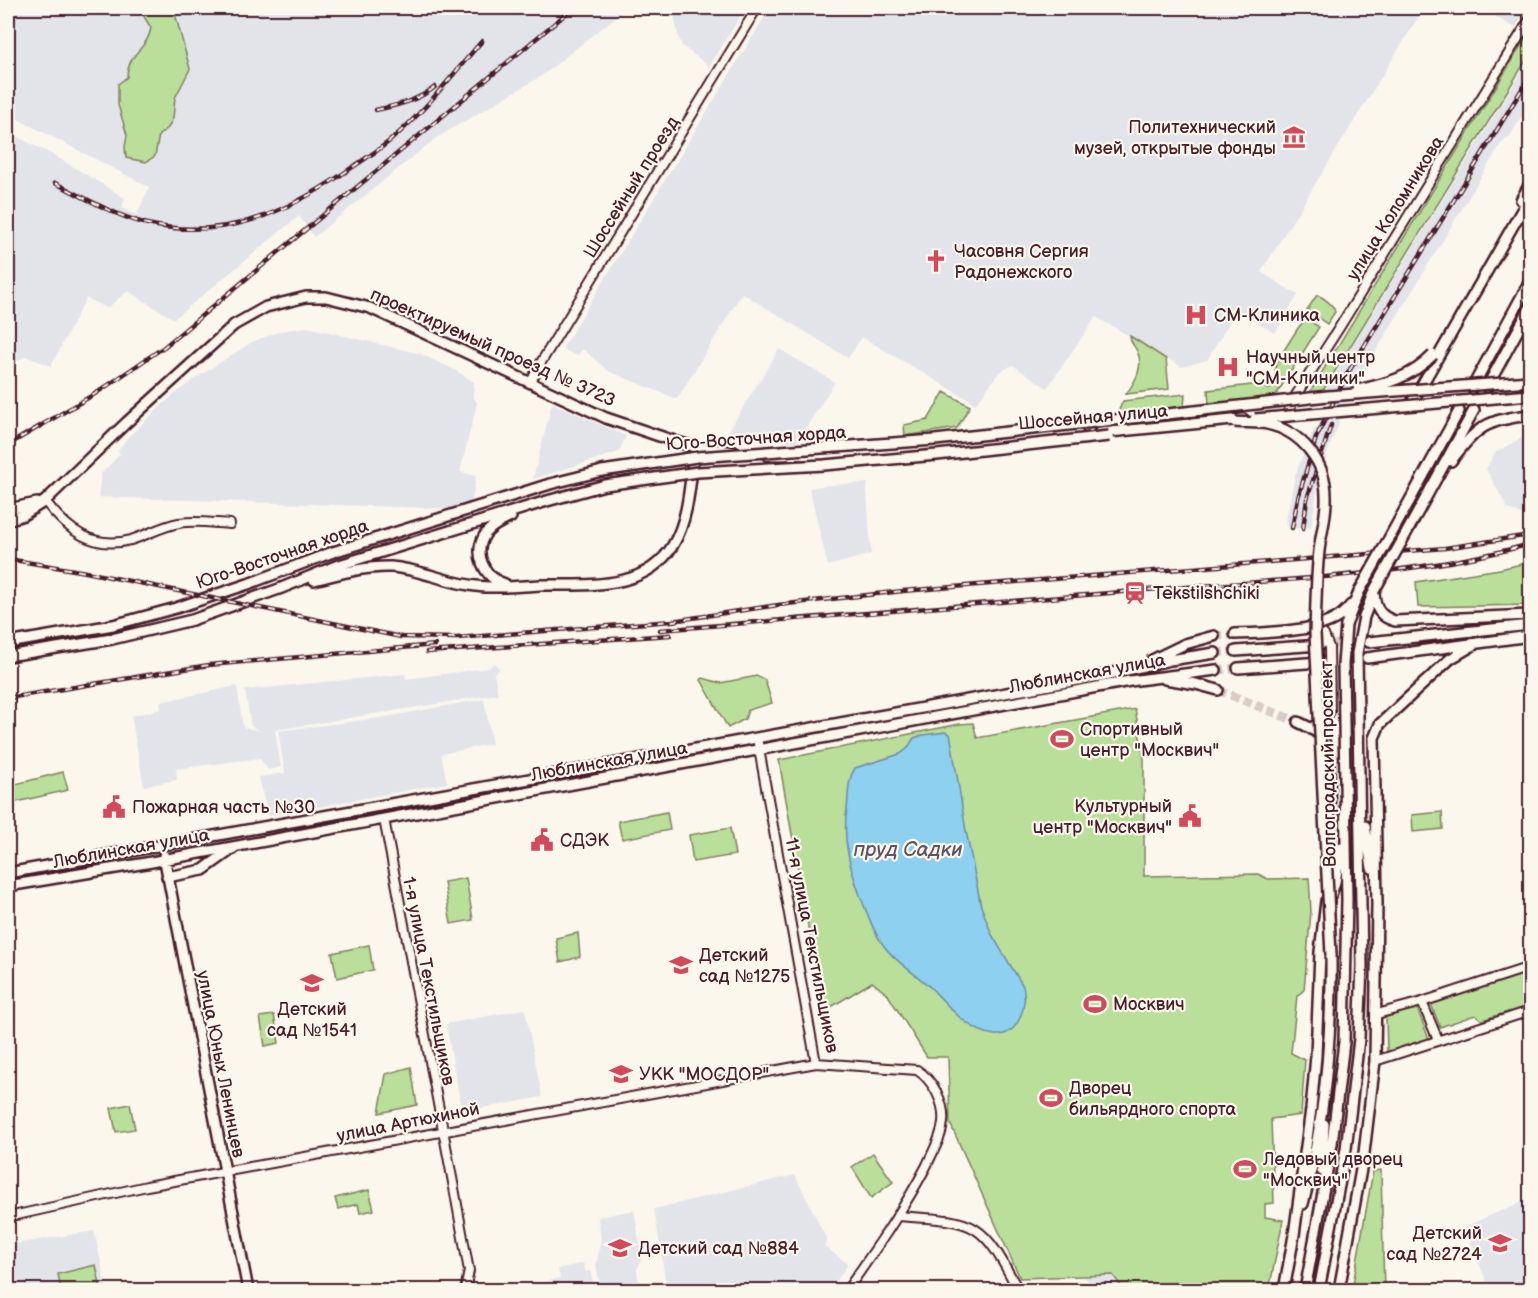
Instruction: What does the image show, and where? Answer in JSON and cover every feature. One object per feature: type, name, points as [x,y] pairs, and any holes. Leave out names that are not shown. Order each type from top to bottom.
[{"type":"main road","points":[[1328,396],[1396,380],[1422,367],[1433,356],[1530,184]]},
{"type":"main road","points":[[1411,404],[1530,196]]},
{"type":"main road","name":"Волгоградский проспект","points":[[1305,1290],[1334,1135],[1344,1042],[1346,813],[1343,665],[1346,625],[1359,592],[1530,281]]},
{"type":"main road","name":"проектируемый проезд № 3723","points":[[45,501],[126,423],[234,325],[266,306],[306,297],[326,297],[370,308],[606,418],[677,442]]},
{"type":"main road","name":"Волгоградский проспект","points":[[1319,1290],[1346,1149],[1359,1039],[1362,966],[1357,653],[1364,617],[1374,591],[1530,311]]},
{"type":"main road","name":"Юго-Восточная хорда","points":[[8,643],[113,625],[176,609],[333,552],[550,484],[602,471],[697,457],[935,440],[1328,396],[1530,381]]},
{"type":"main road","name":"Шоссейная улица","points":[[677,442],[695,447],[746,454],[782,456],[850,454],[1287,414],[1512,397],[1524,393],[1530,387]]},
{"type":"main road","name":"Юго-Восточная хорда","points":[[8,656],[112,639],[192,620],[336,566],[605,485],[698,472],[824,465],[937,455],[1235,422],[1530,395]]},
{"type":"main road","points":[[1433,485],[1474,433],[1483,426],[1496,421],[1530,415]]},
{"type":"main road","points":[[1235,422],[1267,424],[1290,432],[1316,459],[1325,484],[1326,510],[1317,573],[1315,633],[1322,737],[1331,955],[1331,1002],[1321,1203]]},
{"type":"main road","points":[[279,589],[349,572],[391,567],[414,570],[476,586],[618,582],[632,579],[650,570],[662,560],[673,545],[681,528],[695,447]]},
{"type":"main road","points":[[8,509],[45,501]]},
{"type":"main road","points":[[8,520],[45,501]]},
{"type":"main road","points":[[522,586],[505,584],[490,576],[481,562],[481,545],[489,530],[498,523],[547,501]]},
{"type":"main road","points":[[1374,591],[1379,612],[1384,617],[1395,621],[1530,615]]},
{"type":"main road","points":[[1235,634],[1306,628],[1331,621],[1353,604]]},
{"type":"main road","points":[[1369,642],[1530,625]]},
{"type":"main road","points":[[1134,669],[1185,644],[1214,636]]},
{"type":"main road","points":[[1368,658],[1530,636]]},
{"type":"main road","points":[[1339,1290],[1364,1153],[1375,1061],[1377,903],[1373,744],[1375,733],[1380,724],[1450,659],[1477,644]]},
{"type":"main road","points":[[1236,651],[1320,645]]},
{"type":"main road","name":"Люблинская улица","points":[[8,873],[1215,653]]},
{"type":"main road","points":[[1238,668],[1320,662]]},
{"type":"main road","name":"Люблинская улица","points":[[8,886],[164,860],[1154,678],[1216,670]]},
{"type":"main road","points":[[1154,678],[1196,684],[1218,690]]},
{"type":"main road","points":[[1284,1290],[1311,1109],[1324,916],[1330,872],[1329,758],[1323,737],[1301,724]]},
{"type":"main road","points":[[1359,795],[1377,903]]},
{"type":"main road","points":[[1324,916],[1340,859],[1346,813]]},
{"type":"main road","name":"улица Юных Ленинцев","points":[[162,845],[248,1290]]},
{"type":"main road","points":[[167,877],[203,870],[236,846]]},
{"type":"main road","points":[[1294,1235],[1308,1184],[1326,1086]]},
{"type":"street","name":"Шоссейный проезд","points":[[531,382],[758,8]]},
{"type":"street","name":"улица Коломникова","points":[[1287,414],[1296,395],[1340,328],[1530,19]]},
{"type":"street","points":[[45,501],[57,517],[74,532],[92,541],[111,544],[132,540],[180,523],[230,524]]},
{"type":"street","points":[[1301,724],[1314,725],[1325,721],[1330,705],[1329,642],[1320,631],[1306,628]]},
{"type":"street","name":"11-я улица Текстильщиков","points":[[757,738],[816,1063],[917,1070],[927,1078],[939,1097],[943,1114],[942,1130],[920,1177],[897,1216],[847,1290]]},
{"type":"street","name":"1-я улица Текстильщиков","points":[[384,819],[469,1271],[465,1290]]},
{"type":"street","points":[[1377,1014],[1530,967]]},
{"type":"street","points":[[1422,1002],[1438,1040]]},
{"type":"street","points":[[1375,1061],[1530,1011]]},
{"type":"street","name":"улица Артюхиной","points":[[8,1217],[147,1186],[816,1063]]},
{"type":"street","points":[[897,1216],[952,1220],[972,1227],[986,1238],[1000,1255],[1018,1290]]},
{"type":"shaded area","points":[[8,8],[627,8],[540,77],[436,138],[314,237],[299,216],[174,319],[128,291],[107,308],[86,298],[51,366],[25,356],[8,368],[8,132],[55,156],[125,198],[122,208],[137,215],[149,187],[8,114]]},
{"type":"shaded area","points":[[673,8],[746,8],[709,66],[682,46]]},
{"type":"shaded area","points":[[770,8],[1424,8],[1261,272],[1298,295],[1275,333],[1237,310],[1207,360],[1182,367],[1096,317],[1047,388],[1013,365],[999,372],[976,404],[862,337],[848,358],[742,293],[677,399],[608,371],[583,349],[577,356],[562,349]]},
{"type":"shaded area","points":[[1481,8],[1527,8],[1515,28]]},
{"type":"shaded area","points":[[1530,58],[1530,103],[1510,136],[1501,144],[1364,371],[1348,402],[1344,404],[1318,484],[1311,527],[1292,528],[1285,525],[1295,475],[1313,431],[1319,426],[1328,404],[1322,400],[1325,390]]},
{"type":"shaded area","points":[[307,327],[421,354],[474,382],[473,396],[477,403],[460,472],[476,476],[472,501],[458,509],[98,497],[101,474],[120,454],[118,451],[127,438],[170,398],[193,380],[252,342],[281,331]]},
{"type":"shaded area","points":[[779,349],[835,382],[797,442],[725,437]]},
{"type":"shaded area","points":[[552,403],[626,436],[619,452],[533,479]]},
{"type":"shaded area","points":[[1530,433],[1530,513],[1521,514],[1508,509],[1486,469],[1495,453]]},
{"type":"shaded area","points":[[868,483],[871,554],[828,566],[809,488]]},
{"type":"shaded area","points":[[494,663],[500,669],[494,673],[498,694],[275,730],[281,767],[268,770],[260,758],[176,769],[177,780],[144,786],[131,716],[161,709],[160,702],[237,686],[243,727],[260,731],[251,726],[245,690],[405,674],[406,679],[489,668]]},
{"type":"shaded area","points":[[484,699],[492,744],[441,754],[447,783],[268,816],[259,777],[285,773],[278,731],[380,718]]},
{"type":"shaded area","points":[[525,1009],[542,1097],[462,1112],[446,1024]]},
{"type":"shaded area","points":[[795,1175],[827,1240],[824,1246],[848,1264],[830,1290],[667,1290],[654,1209]]},
{"type":"shaded area","name":"Детский сад №2724","points":[[1530,1198],[1530,1290],[1490,1290],[1464,1227]]},
{"type":"shaded area","name":"Детский сад №884","points":[[634,1210],[642,1257],[637,1270],[640,1290],[601,1290],[596,1266],[601,1238],[598,1217]]},
{"type":"shaded area","points":[[94,1231],[107,1290],[8,1290],[8,1245]]},
{"type":"shaded area","points":[[583,1263],[586,1272],[590,1271],[595,1290],[530,1290],[529,1286],[560,1278],[558,1269]]},
{"type":"shaded area","points":[[1083,1275],[1114,1275],[1124,1290],[1096,1290]]},
{"type":"green space","points":[[139,8],[174,10],[190,69],[175,98],[173,118],[168,128],[159,135],[155,156],[146,162],[126,158],[127,135],[118,105],[118,84],[127,77],[128,68],[134,56],[146,42],[151,28]]},
{"type":"green space","points":[[1530,31],[1530,54],[1324,389],[1322,396],[1308,395]]},
{"type":"green space","points":[[1317,295],[1334,309],[1335,312],[1327,324],[1307,310]]},
{"type":"green space","points":[[1305,320],[1319,327],[1276,395],[1209,404],[1208,390],[1265,384],[1268,390],[1274,386],[1276,363]]},
{"type":"green space","points":[[1130,336],[1166,359],[1169,389],[1126,394],[1136,378],[1140,361]]},
{"type":"green space","points":[[944,392],[970,406],[957,428],[905,436],[904,425],[928,420]]},
{"type":"green space","points":[[1185,394],[1184,408],[1117,414],[1123,401]]},
{"type":"green space","points":[[1530,562],[1530,605],[1418,607],[1416,582]]},
{"type":"green space","points":[[757,676],[765,680],[772,703],[748,710],[745,719],[728,728],[701,680],[703,678],[720,683]]},
{"type":"green space","name":"Москвич","points":[[1135,709],[1144,759],[1144,876],[1258,874],[1268,879],[1309,878],[1311,911],[1304,990],[1297,996],[1291,1053],[1305,1060],[1301,1115],[1271,1119],[1274,1203],[1265,1204],[1265,1217],[1283,1220],[1269,1290],[1124,1290],[1113,1275],[1020,1278],[950,1123],[948,1057],[927,1057],[888,995],[872,982],[823,1012],[779,760],[960,724],[973,723],[977,738]]},
{"type":"green space","points":[[63,772],[68,790],[8,804],[8,786]]},
{"type":"green space","points":[[667,812],[670,830],[622,839],[618,821]]},
{"type":"green space","points":[[1442,812],[1443,829],[1413,832],[1412,815]]},
{"type":"green space","points":[[730,828],[735,855],[693,862],[689,835]]},
{"type":"green space","points":[[466,878],[473,920],[451,924],[444,882]]},
{"type":"green space","points":[[578,933],[580,957],[560,962],[556,938]]},
{"type":"green space","points":[[369,945],[373,970],[337,978],[332,953]]},
{"type":"green space","points":[[1530,971],[1530,1005],[1482,1020],[1475,1015],[1440,1027],[1431,1004]]},
{"type":"green space","points":[[1417,1008],[1429,1039],[1387,1053],[1386,1017]]},
{"type":"green space","points":[[274,1015],[279,1043],[265,1046],[260,1017]]},
{"type":"green space","points":[[411,1067],[417,1105],[379,1113],[386,1074]]},
{"type":"green space","points":[[130,1104],[135,1129],[116,1132],[111,1108]]},
{"type":"green space","points":[[873,1153],[893,1182],[871,1198],[852,1167]]},
{"type":"green space","points":[[1381,1170],[1384,1290],[1352,1290],[1373,1171]]},
{"type":"green space","points":[[369,1190],[374,1210],[360,1213],[358,1204],[338,1209],[335,1198]]},
{"type":"green space","points":[[96,1265],[101,1290],[61,1290],[58,1274]]},
{"type":"water","name":"пруд Садки","points":[[945,732],[950,734],[981,906],[992,935],[1023,986],[1024,1002],[1020,1018],[1010,1031],[1003,1034],[986,1033],[968,1024],[928,985],[888,951],[869,919],[850,865],[846,820],[849,783],[855,768],[900,754],[907,749],[914,738]]},
{"type":"tunnel","points":[[1214,636],[1235,634]]},
{"type":"tunnel","points":[[1321,645],[1367,642]]},
{"type":"tunnel","points":[[1215,653],[1236,651]]},
{"type":"tunnel","points":[[1323,662],[1367,658]]},
{"type":"tunnel","points":[[1216,670],[1238,668]]},
{"type":"tunnel","points":[[1218,690],[1298,722]]},
{"type":"railway","points":[[8,445],[98,392],[164,347],[573,8]]},
{"type":"railway","points":[[55,183],[115,213],[152,225],[205,229],[253,220],[322,188],[387,143],[428,104],[482,41]]},
{"type":"railway","points":[[1292,528],[1298,498],[1316,438],[1346,376],[1530,76]]},
{"type":"railway","points":[[376,110],[414,99],[435,87]]},
{"type":"railway","points":[[1303,529],[1307,499],[1331,425]]},
{"type":"railway","points":[[8,559],[86,572],[401,637],[457,638],[672,621],[778,605],[903,591],[1445,548],[1530,535]]},
{"type":"railway","points":[[660,630],[1352,575],[1443,563],[1530,544]]},
{"type":"railway","points":[[427,652],[670,635]]},
{"type":"railway","points":[[8,698],[209,665],[435,645]]},
{"type":"place","name":"Политехнический музей, открытые фонды","points":[[1294,137]]},
{"type":"place","name":"Часовня Сергия Радонежского","points":[[936,261]]},
{"type":"place","name":"СМ-Клиника","points":[[1196,315]]},
{"type":"place","name":"Научный центр \"СМ-Клиники\"","points":[[1228,367]]},
{"type":"place","name":"Tekstilshchiki","points":[[1135,593]]},
{"type":"place","name":"Спортивный центр \"Москвич\"","points":[[1062,739]]},
{"type":"place","name":"Пожарная часть №30","points":[[114,807]]},
{"type":"place","name":"Культурный центр \"Москвич\"","points":[[1190,816]]},
{"type":"place","name":"СДЭК","points":[[542,840]]},
{"type":"place","name":"Детский сад №1275","points":[[681,965]]},
{"type":"place","name":"Детский сад №1541","points":[[312,983]]},
{"type":"place","name":"Москвич","points":[[1095,1004]]},
{"type":"place","name":"УКК \"МОСДОР\"","points":[[621,1074]]},
{"type":"place","name":"Дворец бильярдного спорта","points":[[1051,1098]]},
{"type":"place","name":"Ледовый дворец \"Москвич\"","points":[[1245,1169]]},
{"type":"place","name":"Детский сад №2724","points":[[1500,1243]]},
{"type":"place","name":"Детский сад №884","points":[[620,1248]]}]
